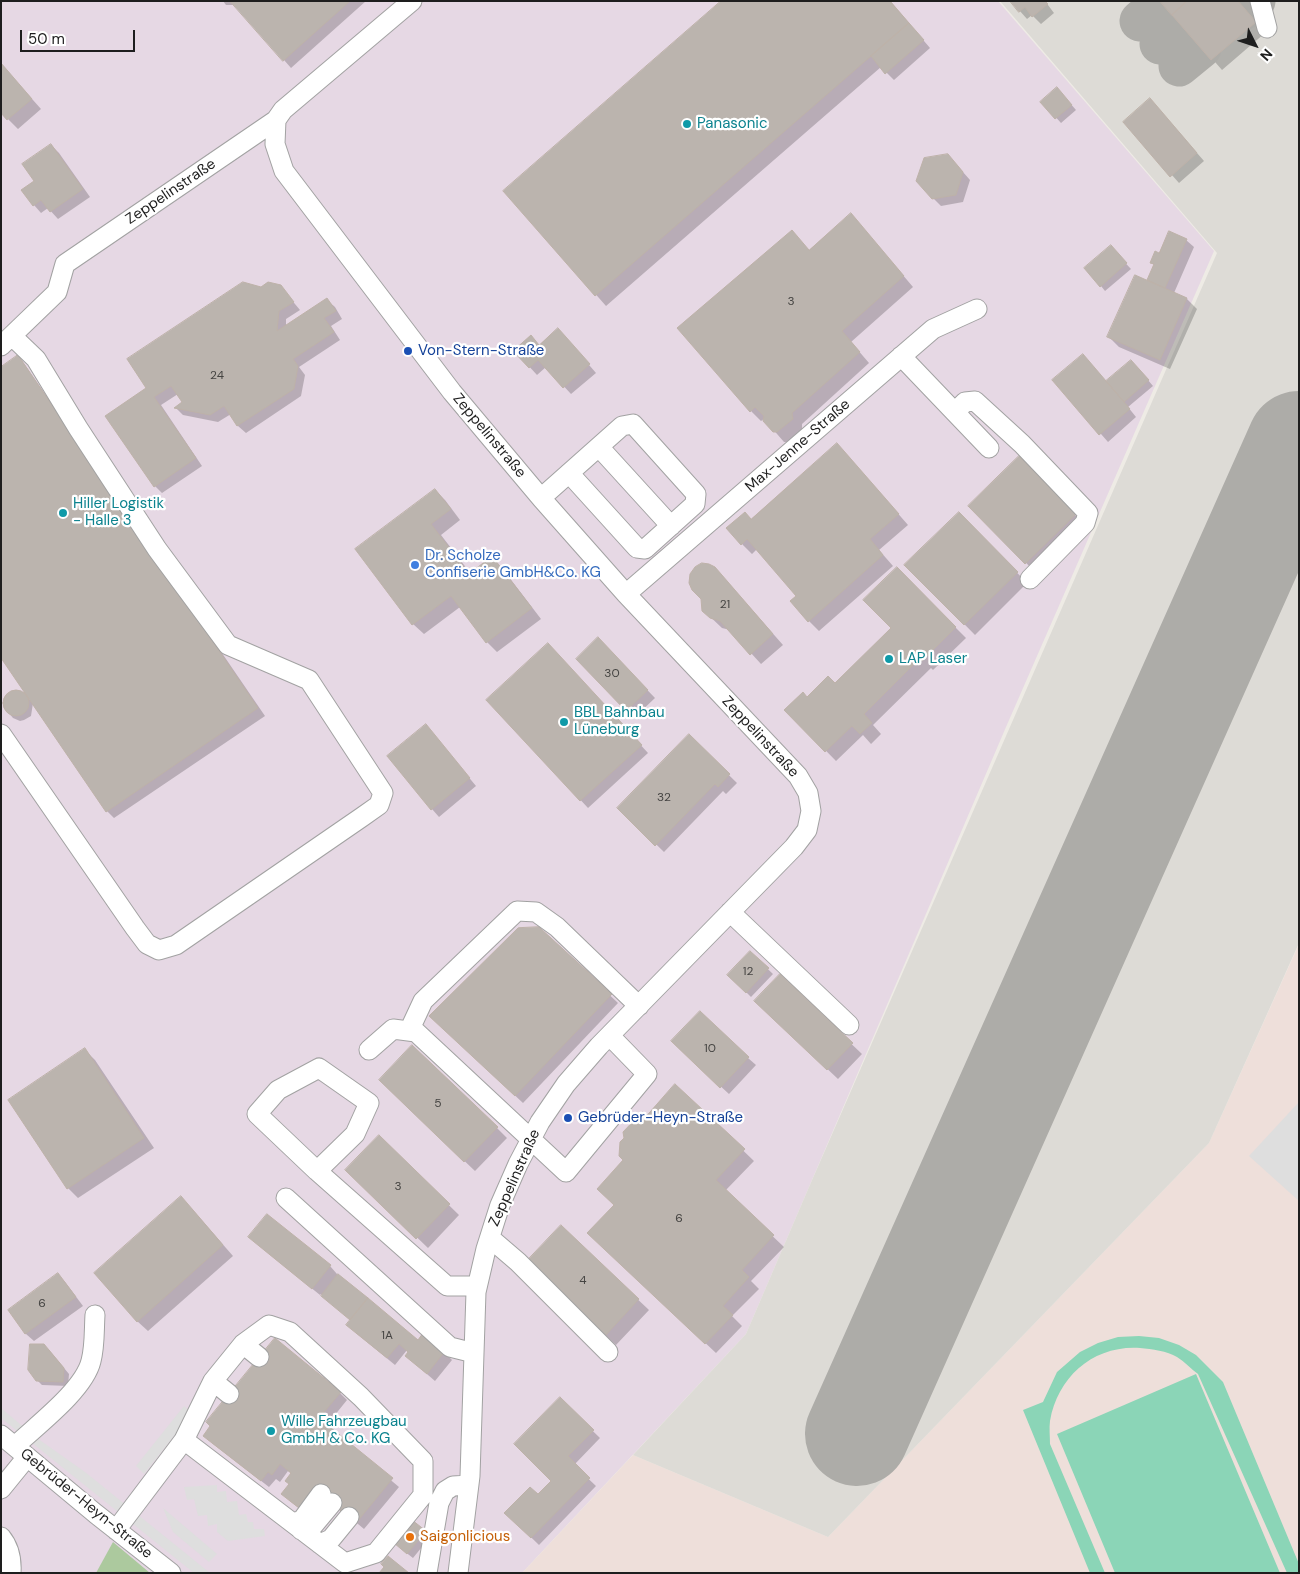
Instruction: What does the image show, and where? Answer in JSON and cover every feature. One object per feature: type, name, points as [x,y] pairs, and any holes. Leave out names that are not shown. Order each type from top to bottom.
[{"type":"street","name":"Zeppelinstraße","points":[[6,341],[57,292],[66,264],[276,120],[283,110],[412,1]]},
{"type":"street","points":[[1260,1],[1267,28]]},
{"type":"street","name":"Zeppelinstraße","points":[[276,120],[275,144],[284,171],[452,392],[541,498],[626,594],[798,776],[808,793],[811,811],[807,830],[794,847],[610,1036],[566,1084],[540,1122],[518,1164],[500,1205],[477,1286],[469,1485],[458,1573]]},
{"type":"street","name":"Max-Jenne-Straße","points":[[626,594],[933,329],[977,309]]},
{"type":"street","points":[[1,734],[135,928],[148,944],[159,950],[176,945],[354,823],[379,805],[383,793],[309,680],[228,645],[157,549],[78,428],[36,359],[6,341]]},
{"type":"street","points":[[901,356],[989,448]]},
{"type":"street","points":[[954,412],[965,402],[976,401],[1022,444],[1088,513],[1085,523],[1030,579]]},
{"type":"street","points":[[541,498],[569,473],[599,447],[622,426],[633,424],[696,494],[695,504],[645,549],[637,548],[569,473]]},
{"type":"street","points":[[599,447],[671,526]]},
{"type":"street","points":[[409,1031],[423,1001],[517,911],[536,912],[557,927],[639,1006]]},
{"type":"street","points":[[730,912],[849,1025]]},
{"type":"street","points":[[369,1050],[393,1029],[416,1032],[566,1172],[647,1074],[610,1036]]},
{"type":"street","points":[[317,1171],[355,1134],[369,1103],[319,1068],[278,1090],[257,1114],[317,1171],[447,1286],[477,1286]]},
{"type":"street","points":[[286,1198],[450,1346],[474,1353]]},
{"type":"street","points":[[490,1238],[518,1262],[608,1352]]},
{"type":"street","points":[[1,1489],[11,1447],[70,1395],[87,1374],[91,1360],[95,1315]]},
{"type":"street","points":[[116,1530],[184,1440],[213,1381],[243,1344],[269,1325],[290,1332],[361,1397],[423,1461],[423,1494],[376,1553],[345,1563],[184,1440]]},
{"type":"street","points":[[243,1344],[259,1357]]},
{"type":"street","points":[[213,1381],[229,1394]]},
{"type":"street","name":"Gebrüder-Heyn-Straße","points":[[11,1447],[171,1573]]},
{"type":"street","points":[[427,1573],[439,1503],[445,1491],[453,1486],[469,1485]]},
{"type":"street","points":[[336,1506],[331,1539],[306,1534],[302,1520],[336,1506]]},
{"type":"street","points":[[1,1537],[8,1545],[11,1558],[11,1573]]},
{"type":"shaded area","points":[[1,1],[998,1],[1214,251],[1006,727],[746,1334],[522,1573],[1,1573]]},
{"type":"shaded area","points":[[1000,1],[1299,1],[1299,943],[1209,1143],[828,1537],[633,1455],[746,1334],[1217,253]]},
{"type":"shaded area","points":[[1299,944],[1299,1573],[522,1573],[633,1455],[828,1537],[1209,1143]]},
{"type":"shaded area","points":[[1299,1102],[1299,1201],[1249,1156]]},
{"type":"shaded area","points":[[184,1406],[192,1413],[144,1474],[136,1466]]},
{"type":"shaded area","points":[[1,1408],[34,1436],[85,1472],[210,1573],[194,1573],[1,1418]]},
{"type":"shaded area","points":[[217,1485],[217,1492],[226,1491],[227,1502],[237,1501],[239,1515],[246,1514],[248,1522],[253,1522],[254,1529],[264,1529],[265,1536],[228,1541],[217,1532],[217,1524],[208,1526],[207,1515],[198,1516],[194,1499],[187,1500],[184,1487]]},
{"type":"shaded area","points":[[163,1508],[217,1554],[209,1562],[173,1532]]},
{"type":"green space","points":[[1139,1336],[1159,1338],[1179,1345],[1196,1355],[1223,1382],[1299,1564],[1299,1573],[1287,1573],[1198,1374],[1173,1355],[1140,1348],[1123,1348],[1093,1358],[1070,1377],[1054,1405],[1050,1421],[1050,1444],[1105,1573],[1090,1573],[1023,1410],[1043,1402],[1057,1372],[1080,1352],[1098,1343],[1118,1337]]},
{"type":"green space","points":[[1196,1374],[1280,1573],[1115,1573],[1057,1434]]},
{"type":"green space","points":[[113,1542],[150,1573],[96,1573]]},
{"type":"building","points":[[230,1],[350,1],[283,61]]},
{"type":"building","name":"Panasonic","points":[[721,1],[890,1],[909,23],[595,296],[503,191]]},
{"type":"building","points":[[1010,1],[1045,1],[1048,4],[1032,17],[1025,7],[1019,12]]},
{"type":"building","points":[[1160,1],[1187,1],[1172,15]]},
{"type":"building","points":[[1187,1],[1238,1],[1256,22],[1211,60],[1172,15]]},
{"type":"building","points":[[909,23],[924,40],[885,74],[871,56]]},
{"type":"building","points":[[1,63],[32,99],[7,120],[1,113]]},
{"type":"building","points":[[1057,87],[1072,105],[1055,119],[1040,102]]},
{"type":"building","points":[[1150,98],[1197,153],[1170,177],[1123,122]]},
{"type":"building","points":[[51,144],[83,189],[50,212],[41,200],[33,206],[21,190],[34,181],[22,164]]},
{"type":"building","points":[[948,154],[963,172],[956,195],[932,199],[916,181],[924,158]]},
{"type":"building","points":[[851,213],[904,276],[842,331],[860,352],[792,413],[793,419],[777,432],[773,432],[763,421],[764,416],[755,407],[750,412],[677,328],[792,230],[809,250]]},
{"type":"building","points":[[1169,231],[1187,239],[1165,288],[1147,280],[1154,264],[1150,263],[1155,251],[1159,253]]},
{"type":"building","points":[[1111,245],[1127,263],[1100,287],[1084,268]]},
{"type":"building","points":[[1135,275],[1187,298],[1160,360],[1107,337]]},
{"type":"building","points":[[243,282],[261,287],[268,282],[281,285],[294,302],[279,311],[277,331],[327,298],[336,311],[324,318],[334,332],[293,359],[298,366],[294,389],[237,426],[224,406],[210,415],[174,408],[182,402],[171,386],[154,397],[196,458],[154,487],[105,416],[146,388],[127,359]]},
{"type":"building","points":[[558,328],[590,364],[563,388],[538,360],[529,368],[513,351],[531,335],[539,345]]},
{"type":"building","points":[[1083,354],[1130,409],[1099,435],[1052,380]]},
{"type":"building","name":"Hiller Logistik - Halle 3","points":[[18,355],[258,708],[106,812],[1,658],[1,367]]},
{"type":"building","points":[[1131,360],[1149,380],[1124,402],[1106,381]]},
{"type":"building","points":[[837,443],[899,514],[870,539],[883,555],[808,622],[790,601],[796,596],[747,539],[741,545],[726,528],[745,512],[751,519]]},
{"type":"building","points":[[1019,456],[1076,514],[1025,564],[968,506]]},
{"type":"building","name":"Dr. Scholze Confiserie GmbH&Co. KG","points":[[435,489],[451,509],[431,524],[469,574],[492,556],[532,608],[486,643],[451,596],[412,625],[355,549]]},
{"type":"building","points":[[959,512],[1018,572],[964,625],[904,565]]},
{"type":"building","points":[[702,563],[715,567],[773,634],[750,655],[720,621],[710,618],[702,611],[701,599],[692,590],[689,583],[690,574],[695,567]]},
{"type":"building","name":"LAP Laser","points":[[897,567],[956,627],[922,661],[920,658],[864,714],[872,723],[860,734],[852,726],[825,752],[784,710],[803,692],[807,697],[828,676],[835,683],[891,628],[863,600]]},
{"type":"building","points":[[598,637],[648,690],[626,711],[576,659]]},
{"type":"building","name":"BBL Bahnbau Lüneburg","points":[[548,643],[642,745],[580,801],[486,700]]},
{"type":"building","points":[[16,690],[25,694],[29,703],[25,712],[16,716],[7,712],[3,703],[7,694]]},
{"type":"building","points":[[426,724],[470,778],[431,810],[387,756]]},
{"type":"building","points":[[689,734],[730,774],[718,787],[715,784],[655,846],[617,808]]},
{"type":"building","points":[[539,927],[612,994],[515,1096],[429,1016],[518,928]]},
{"type":"building","points":[[750,951],[769,968],[746,993],[727,975]]},
{"type":"building","points":[[780,974],[853,1043],[827,1070],[754,1001]]},
{"type":"building","points":[[700,1011],[749,1057],[720,1088],[671,1041]]},
{"type":"building","points":[[412,1045],[498,1127],[464,1162],[379,1080]]},
{"type":"building","points":[[85,1048],[144,1138],[67,1189],[8,1100]]},
{"type":"building","points":[[675,1084],[745,1149],[716,1180],[774,1235],[742,1270],[749,1277],[723,1306],[733,1315],[705,1344],[587,1233],[614,1205],[597,1189],[623,1160],[619,1156],[620,1142],[624,1138],[623,1132],[642,1112],[647,1115]]},
{"type":"building","points":[[379,1135],[450,1204],[416,1239],[345,1170]]},
{"type":"building","points":[[181,1196],[223,1245],[137,1322],[94,1273]]},
{"type":"building","points":[[267,1214],[331,1265],[312,1289],[248,1237]]},
{"type":"building","points":[[561,1225],[639,1299],[605,1336],[526,1262]]},
{"type":"building","points":[[58,1273],[76,1297],[25,1334],[8,1310]]},
{"type":"building","points":[[338,1274],[368,1298],[350,1320],[321,1296]]},
{"type":"building","points":[[368,1298],[418,1340],[423,1333],[445,1351],[427,1374],[405,1356],[408,1352],[399,1344],[387,1358],[346,1325]]},
{"type":"building","name":"Wille Fahrzeugbau GmbH & Co. KG","points":[[275,1338],[341,1392],[319,1418],[393,1478],[356,1523],[314,1489],[299,1508],[281,1494],[289,1484],[285,1481],[291,1473],[280,1464],[272,1475],[268,1472],[261,1481],[203,1436],[210,1426],[206,1422]]},
{"type":"building","points":[[30,1344],[44,1344],[64,1368],[63,1382],[36,1381],[28,1370]]},
{"type":"building","points":[[560,1397],[594,1430],[568,1456],[590,1478],[531,1538],[504,1513],[530,1487],[538,1494],[551,1481],[514,1444]]},
{"type":"building","name":"Saigonlicious","points":[[412,1520],[426,1531],[407,1554],[394,1543]]},
{"type":"building","points":[[388,1556],[409,1573],[379,1573],[384,1567],[381,1564]]},
{"type":"taxiway","points":[[1245,9],[1255,1]]},
{"type":"taxiway","points":[[1140,21],[1161,3]]},
{"type":"taxiway","points":[[1160,44],[1181,26]]},
{"type":"taxiway","points":[[1179,66],[1201,48]]},
{"type":"runway","points":[[857,1434],[1299,443]]},
{"type":"place","name":"Panasonic","points":[[687,124]]},
{"type":"place","name":"Von-Stern-Straße","points":[[408,351]]},
{"type":"place","name":"Hiller Logistik - Halle 3","points":[[63,513]]},
{"type":"place","name":"Dr. Scholze Confiserie GmbH&Co. KG","points":[[415,565]]},
{"type":"place","name":"LAP Laser","points":[[889,659]]},
{"type":"place","name":"BBL Bahnbau Lüneburg","points":[[564,722]]},
{"type":"place","name":"Gebrüder-Heyn-Straße","points":[[568,1118]]},
{"type":"place","name":"Wille Fahrzeugbau GmbH & Co. KG","points":[[271,1431]]},
{"type":"place","name":"Saigonlicious","points":[[410,1537]]}]
